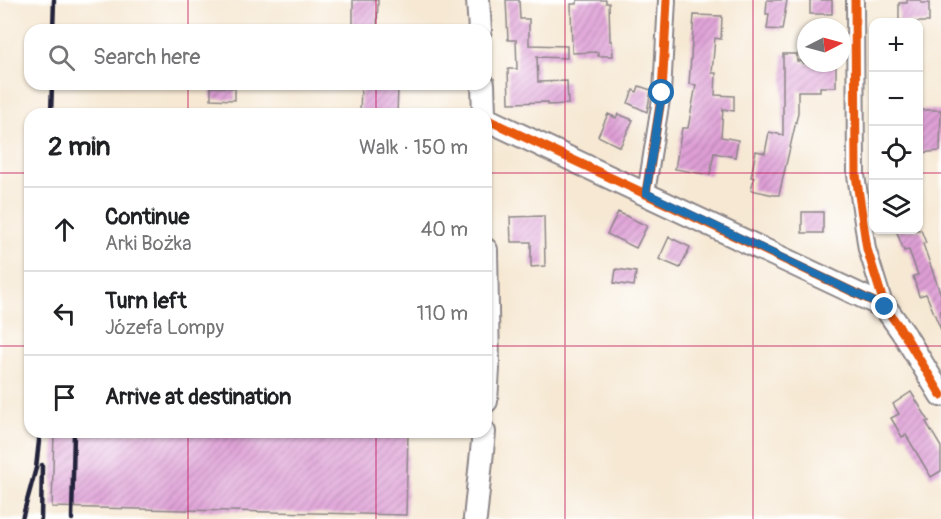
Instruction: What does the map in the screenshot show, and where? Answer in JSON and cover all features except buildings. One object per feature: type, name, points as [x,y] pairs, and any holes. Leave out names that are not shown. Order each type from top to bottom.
[{"type":"street","points":[[478,0],[480,24]]},
{"type":"street","points":[[646,193],[662,93],[667,0]]},
{"type":"street","points":[[855,0],[856,175],[867,249],[885,307],[941,396]]},
{"type":"street","points":[[483,90],[484,108]]},
{"type":"street","points":[[492,122],[885,307]]},
{"type":"street","points":[[475,519],[483,438]]},
{"type":"railway","points":[[53,24],[54,0]]},
{"type":"railway","points":[[51,108],[52,90]]},
{"type":"railway","points":[[22,519],[36,468],[39,438]]},
{"type":"railway","points":[[72,519],[74,438]]},
{"type":"railway","points":[[41,519],[42,465]]},
{"type":"cycle path","points":[[646,193],[662,93],[667,0]]},
{"type":"cycle path","points":[[855,0],[856,175],[867,249],[885,307],[941,395]]},
{"type":"cycle path","points":[[492,122],[885,307]]},
{"type":"route","points":[[662,93],[646,193],[885,307]]}]
